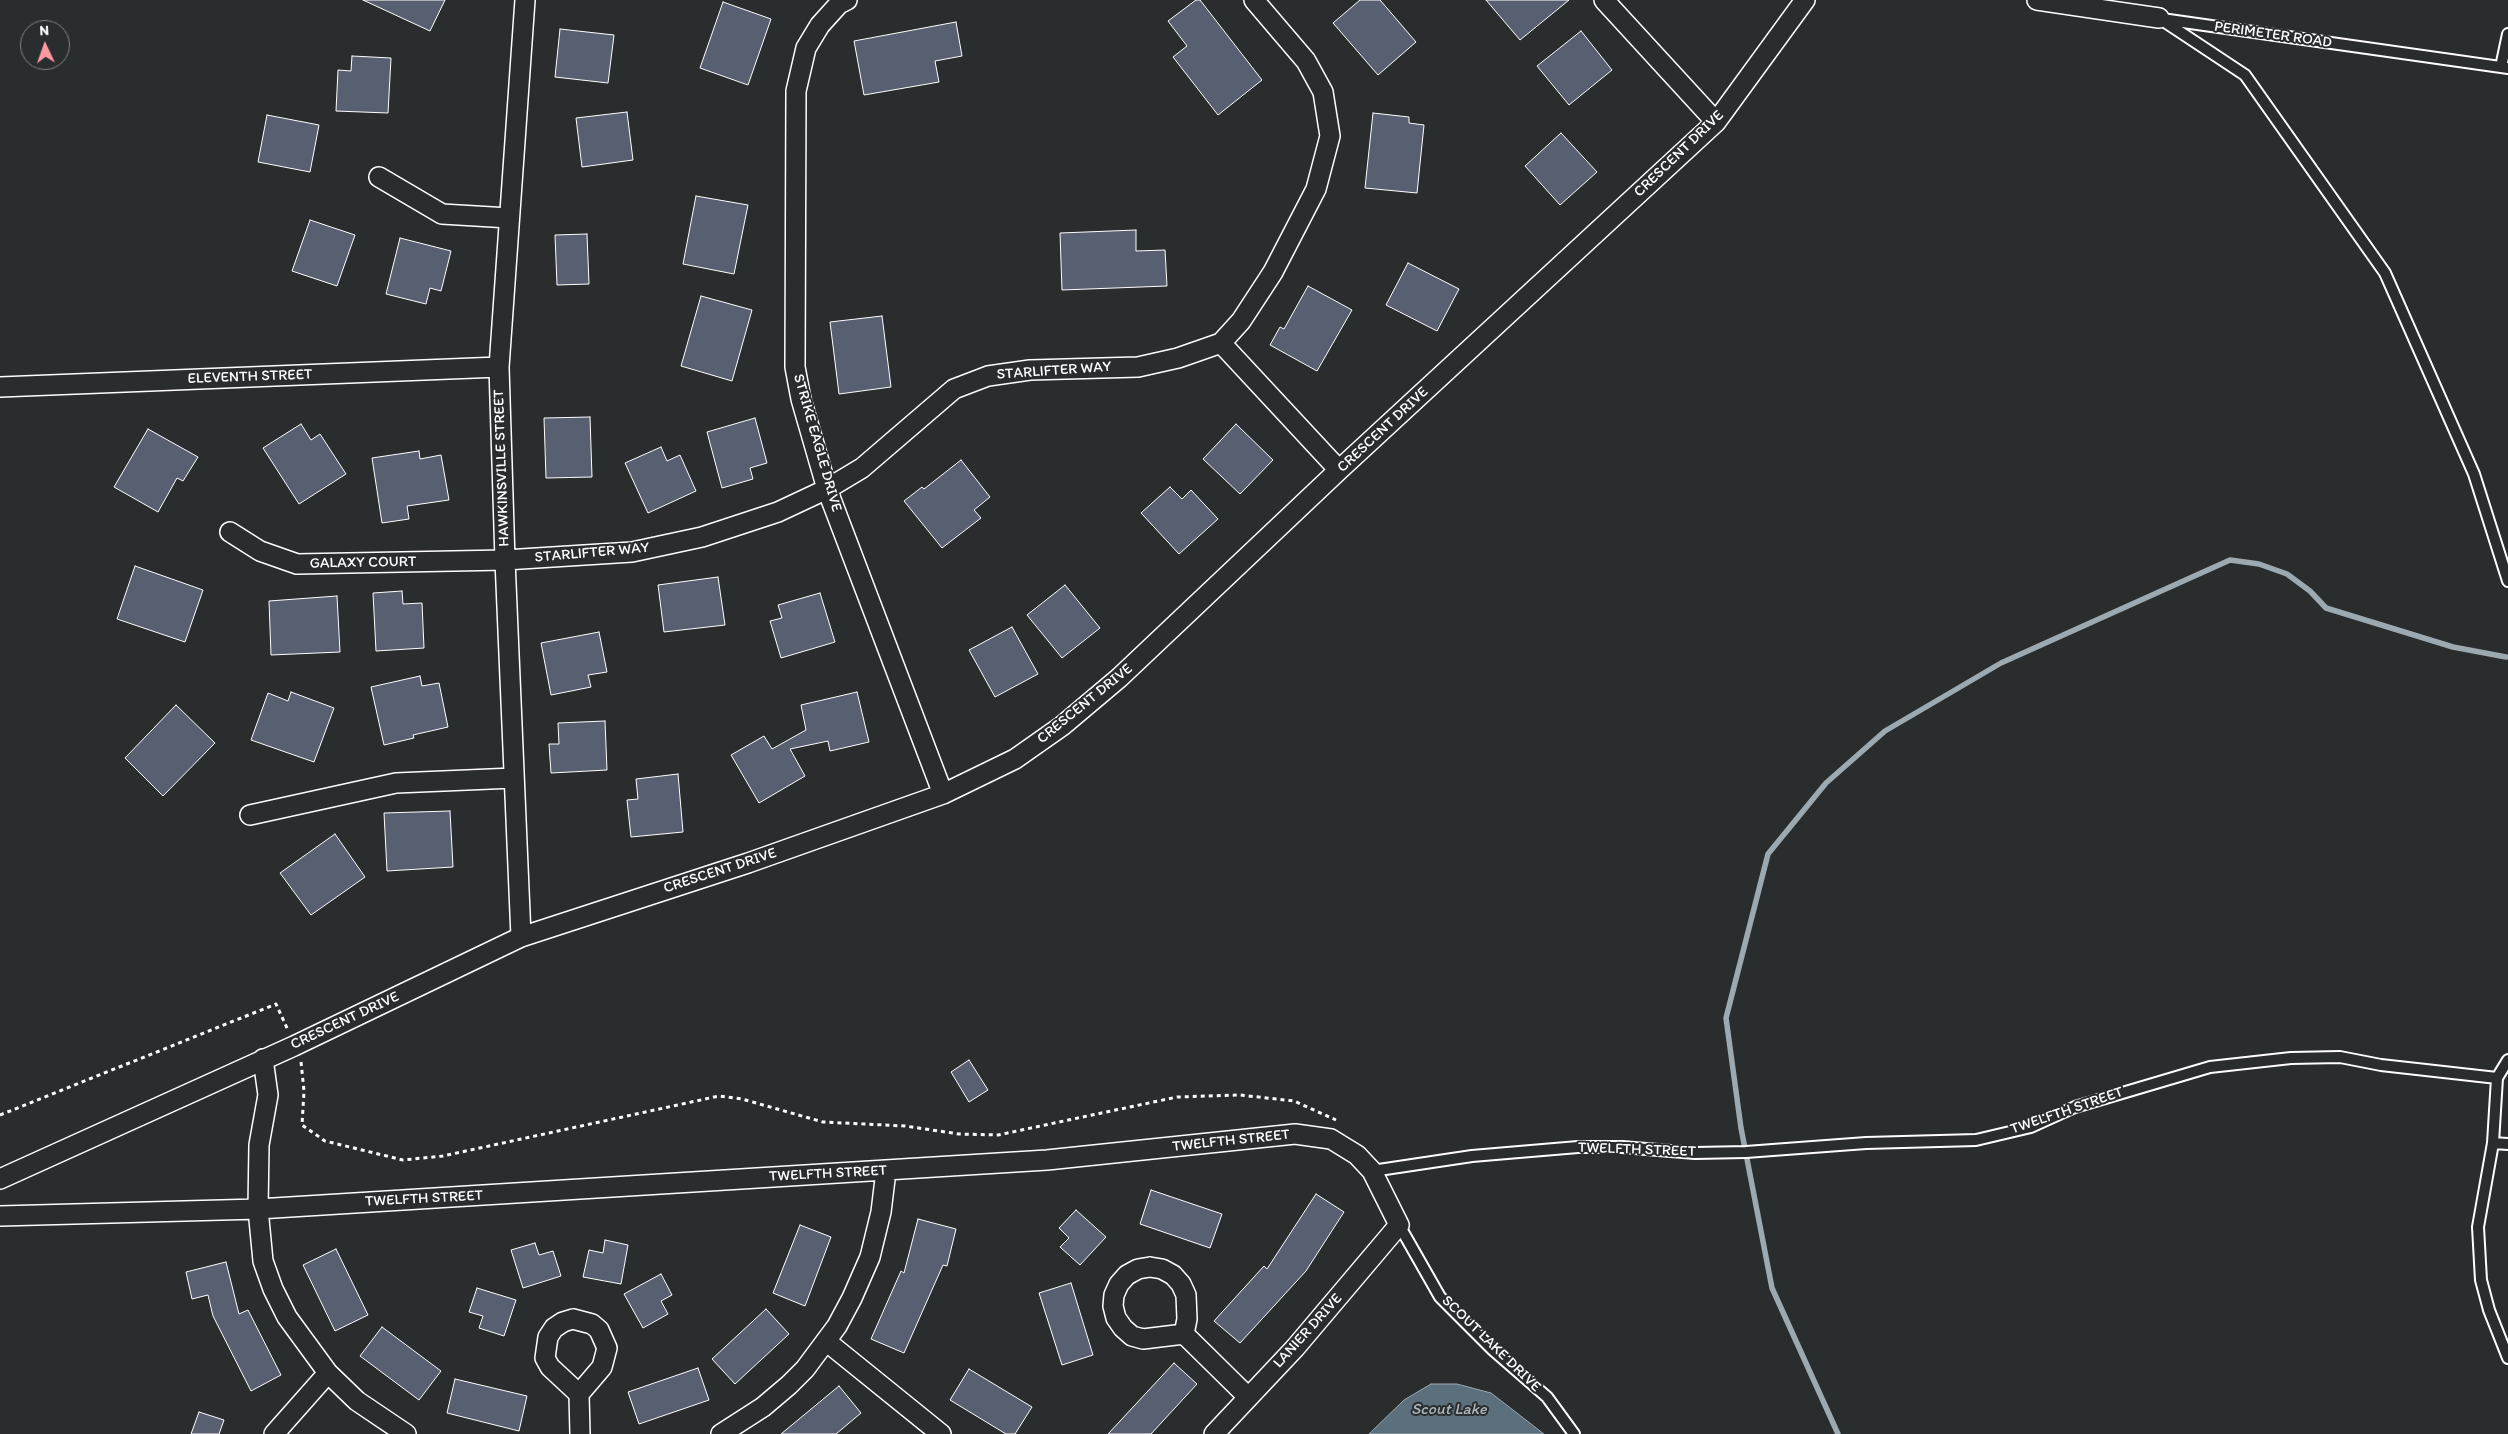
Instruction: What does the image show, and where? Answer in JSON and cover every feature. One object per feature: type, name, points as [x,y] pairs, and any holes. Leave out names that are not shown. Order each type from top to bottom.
[{"type":"street","name":"HAWKINSVILLE STREET","points":[[521,937],[499,367],[525,0]]},
{"type":"street","name":"STRIKE EAGLE DRIVE","points":[[846,0],[839,4],[820,25],[806,48],[796,91],[795,367],[801,399],[827,489],[943,794]]},
{"type":"street","name":"STARLIFTER WAY","points":[[505,560],[632,552],[702,537],[778,512],[827,489],[862,468],[954,389],[988,376],[1030,370],[1138,367],[1178,358],[1221,343],[1241,321],[1273,272],[1316,189],[1330,136],[1323,92],[1306,61],[1254,0]]},
{"type":"street","points":[[1604,0],[1716,122]]},
{"type":"street","name":"CRESCENT DRIVE","points":[[0,1179],[294,1046],[521,937],[748,863],[943,794],[1014,759],[1062,726],[1119,678],[1339,470],[1716,122],[1805,0]]},
{"type":"street","name":"PERIMETER ROAD","points":[[2037,0],[2158,18]]},
{"type":"street","points":[[379,176],[442,214],[509,218]]},
{"type":"street","points":[[1221,343],[1339,470]]},
{"type":"street","name":"ELEVENTH STREET","points":[[0,387],[499,367]]},
{"type":"street","name":"GALAXY COURT","points":[[230,532],[260,551],[296,564],[505,560]]},
{"type":"street","points":[[250,815],[396,783],[514,778]]},
{"type":"street","points":[[264,1059],[268,1095],[259,1145],[258,1208],[263,1261],[273,1289],[287,1317],[328,1373],[357,1401],[406,1434]]},
{"type":"street","name":"TWELFTH STREET","points":[[0,1216],[258,1208],[886,1171],[1047,1160],[1295,1134],[1331,1139],[1357,1155],[1372,1171]]},
{"type":"street","points":[[721,1434],[763,1407],[782,1391],[804,1369],[826,1341],[852,1298],[870,1257],[881,1212],[886,1171]]},
{"type":"street","name":"SCOUT LAKE DRIVE","points":[[1372,1171],[1399,1225]]},
{"type":"street","name":"LANIER DRIVE","points":[[1214,1434],[1295,1348],[1399,1225]]},
{"type":"street","points":[[1150,1267],[1162,1269],[1173,1274],[1181,1284],[1186,1295],[1187,1319],[1184,1334],[1155,1340],[1132,1336],[1123,1328],[1116,1318],[1113,1306],[1114,1295],[1119,1284],[1127,1275],[1138,1269],[1150,1267]]},
{"type":"street","points":[[1184,1334],[1248,1396]]},
{"type":"street","points":[[826,1341],[941,1434]]},
{"type":"street","points":[[274,1434],[328,1373]]},
{"type":"street","points":[[579,1394],[580,1434]]},
{"type":"lane","name":"PERIMETER ROAD","points":[[2158,18],[2505,68]]},
{"type":"lane","points":[[2158,18],[2245,75],[2385,273],[2474,474],[2508,581]]},
{"type":"lane","points":[[2505,68],[2508,34]]},
{"type":"lane","name":"TWELFTH STREET","points":[[1372,1171],[1472,1156],[1578,1146],[1695,1152],[1746,1152],[1874,1143],[1976,1140],[2031,1127],[2075,1107],[2210,1067],[2291,1058],[2340,1057],[2381,1064],[2497,1078]]},
{"type":"lane","points":[[2508,1060],[2497,1078],[2494,1143],[2478,1227],[2481,1280],[2489,1310],[2508,1358]]},
{"type":"lane","points":[[2494,1143],[2508,1144]]},
{"type":"lane","name":"SCOUT LAKE DRIVE","points":[[1399,1225],[1440,1298],[1493,1350],[1547,1397],[1574,1434]]},
{"type":"path","points":[[0,1114],[276,1004],[302,1065],[304,1090],[302,1125],[325,1141],[403,1160],[443,1156],[719,1096],[742,1099],[824,1122],[905,1126],[959,1134],[998,1135],[1049,1126],[1122,1108],[1178,1098],[1195,1097],[1240,1096],[1294,1101],[1338,1121]]},
{"type":"water","name":"Scout Lake","points":[[1431,1384],[1457,1384],[1491,1393],[1544,1434],[1369,1434],[1404,1400]]},
{"type":"building","points":[[363,0],[445,0],[430,31]]},
{"type":"building","points":[[1196,0],[1200,0],[1262,80],[1218,115],[1173,57],[1187,46],[1168,21]]},
{"type":"building","points":[[1360,0],[1380,0],[1416,42],[1378,75],[1333,23]]},
{"type":"building","points":[[1486,0],[1569,0],[1520,40]]},
{"type":"building","points":[[723,2],[771,19],[748,85],[700,68]]},
{"type":"building","points":[[956,22],[962,56],[935,61],[939,82],[864,95],[854,41]]},
{"type":"building","points":[[560,29],[614,35],[608,83],[555,77]]},
{"type":"building","points":[[1581,31],[1612,70],[1569,105],[1537,66]]},
{"type":"building","points":[[352,56],[391,58],[388,113],[336,111],[338,70],[351,71]]},
{"type":"building","points":[[627,112],[633,160],[582,167],[576,118]]},
{"type":"building","points":[[1373,113],[1409,117],[1409,123],[1424,125],[1417,193],[1365,188]]},
{"type":"building","points":[[267,115],[319,125],[310,172],[258,162]]},
{"type":"building","points":[[1561,133],[1597,172],[1560,205],[1525,166]]},
{"type":"building","points":[[696,196],[748,205],[734,274],[683,264]]},
{"type":"building","points":[[310,220],[355,235],[337,286],[292,271]]},
{"type":"building","points":[[1136,230],[1136,251],[1165,250],[1167,286],[1062,290],[1060,233]]},
{"type":"building","points":[[587,234],[589,284],[557,285],[555,235]]},
{"type":"building","points":[[400,238],[451,251],[441,291],[430,288],[426,304],[386,294]]},
{"type":"building","points":[[1408,263],[1459,289],[1437,331],[1386,305]]},
{"type":"building","points":[[1308,286],[1352,310],[1317,371],[1270,345],[1280,327],[1284,329]]},
{"type":"building","points":[[701,296],[752,310],[732,381],[681,366]]},
{"type":"building","points":[[882,316],[891,387],[839,394],[830,322]]},
{"type":"building","points":[[590,417],[592,477],[546,478],[544,418]]},
{"type":"building","points":[[755,418],[767,463],[750,468],[753,479],[722,488],[707,432]]},
{"type":"building","points":[[301,424],[311,440],[320,434],[346,474],[299,504],[263,448]]},
{"type":"building","points":[[1236,424],[1273,460],[1240,494],[1203,459]]},
{"type":"building","points":[[148,429],[198,457],[183,481],[177,478],[158,512],[114,487]]},
{"type":"building","points":[[661,447],[667,461],[680,455],[696,491],[648,513],[625,463]]},
{"type":"building","points":[[419,451],[420,459],[441,455],[449,500],[407,506],[409,519],[382,523],[372,458]]},
{"type":"building","points":[[961,460],[990,497],[974,510],[981,518],[942,548],[904,501],[922,487],[924,489]]},
{"type":"building","points":[[1170,487],[1182,499],[1191,490],[1218,519],[1179,554],[1141,513]]},
{"type":"building","points":[[135,566],[203,590],[185,642],[117,619]]},
{"type":"building","points":[[718,577],[725,625],[664,632],[658,585]]},
{"type":"building","points":[[1065,585],[1100,628],[1062,658],[1027,615]]},
{"type":"building","points":[[402,591],[403,604],[422,603],[424,648],[376,651],[373,593]]},
{"type":"building","points":[[820,593],[835,642],[781,658],[770,621],[782,618],[778,605]]},
{"type":"building","points":[[337,596],[340,652],[271,655],[269,601]]},
{"type":"building","points":[[1012,627],[1038,674],[995,697],[969,650]]},
{"type":"building","points":[[599,632],[607,672],[588,675],[591,687],[551,695],[541,643]]},
{"type":"building","points":[[420,676],[422,686],[439,683],[448,727],[413,735],[414,738],[384,745],[371,687]]},
{"type":"building","points":[[291,692],[334,708],[314,762],[251,740],[268,693],[288,701]]},
{"type":"building","points":[[857,692],[869,742],[830,751],[828,741],[790,749],[805,776],[759,803],[731,755],[764,736],[772,749],[806,730],[801,705]]},
{"type":"building","points":[[176,705],[215,743],[163,796],[125,758]]},
{"type":"building","points":[[605,721],[607,770],[551,773],[549,744],[559,744],[558,723]]},
{"type":"building","points":[[678,774],[683,832],[631,837],[627,800],[638,799],[636,779]]},
{"type":"building","points":[[450,811],[453,867],[387,871],[384,813]]},
{"type":"building","points":[[335,834],[365,877],[311,915],[280,873]]},
{"type":"building","points":[[969,1060],[988,1090],[969,1102],[951,1072]]},
{"type":"building","points":[[1151,1190],[1222,1214],[1210,1248],[1140,1224]]},
{"type":"building","points":[[1316,1194],[1344,1212],[1306,1271],[1240,1343],[1214,1321],[1264,1266],[1267,1269]]},
{"type":"building","points":[[1076,1210],[1106,1237],[1080,1265],[1060,1247],[1069,1238],[1059,1228]]},
{"type":"building","points":[[918,1219],[956,1229],[947,1266],[943,1265],[904,1353],[871,1339],[901,1271],[904,1273]]},
{"type":"building","points":[[800,1225],[831,1237],[805,1306],[773,1293]]},
{"type":"building","points":[[605,1240],[628,1245],[621,1284],[583,1277],[589,1250],[603,1253]]},
{"type":"building","points":[[535,1243],[539,1255],[553,1251],[561,1276],[523,1288],[511,1250]]},
{"type":"building","points":[[336,1249],[368,1315],[335,1331],[303,1265]]},
{"type":"building","points":[[226,1262],[239,1314],[248,1310],[281,1375],[251,1391],[213,1316],[208,1295],[192,1299],[186,1272]]},
{"type":"building","points":[[661,1274],[672,1295],[661,1301],[668,1314],[643,1328],[624,1294]]},
{"type":"building","points":[[1071,1283],[1093,1355],[1062,1365],[1039,1293]]},
{"type":"building","points":[[477,1288],[516,1300],[504,1336],[479,1328],[483,1316],[469,1312]]},
{"type":"building","points":[[766,1309],[789,1334],[735,1384],[712,1359]]},
{"type":"building","points":[[382,1327],[441,1371],[419,1400],[360,1356]]},
{"type":"building","points":[[1174,1363],[1197,1384],[1151,1434],[1108,1434]]},
{"type":"building","points":[[698,1368],[709,1400],[639,1424],[628,1392]]},
{"type":"building","points":[[969,1369],[1032,1407],[1015,1434],[1006,1434],[950,1400]]},
{"type":"building","points":[[455,1379],[527,1396],[519,1431],[447,1413]]},
{"type":"building","points":[[839,1386],[861,1413],[836,1434],[781,1434]]},
{"type":"building","points":[[199,1412],[224,1420],[219,1434],[191,1434]]},
{"type":"waterway","points":[[1838,1434],[1772,1288],[1741,1128],[1726,1018],[1768,854],[1826,783],[1885,731],[2001,663],[2230,560],[2259,564],[2287,574],[2310,591],[2326,608],[2453,647],[2506,657]]}]
